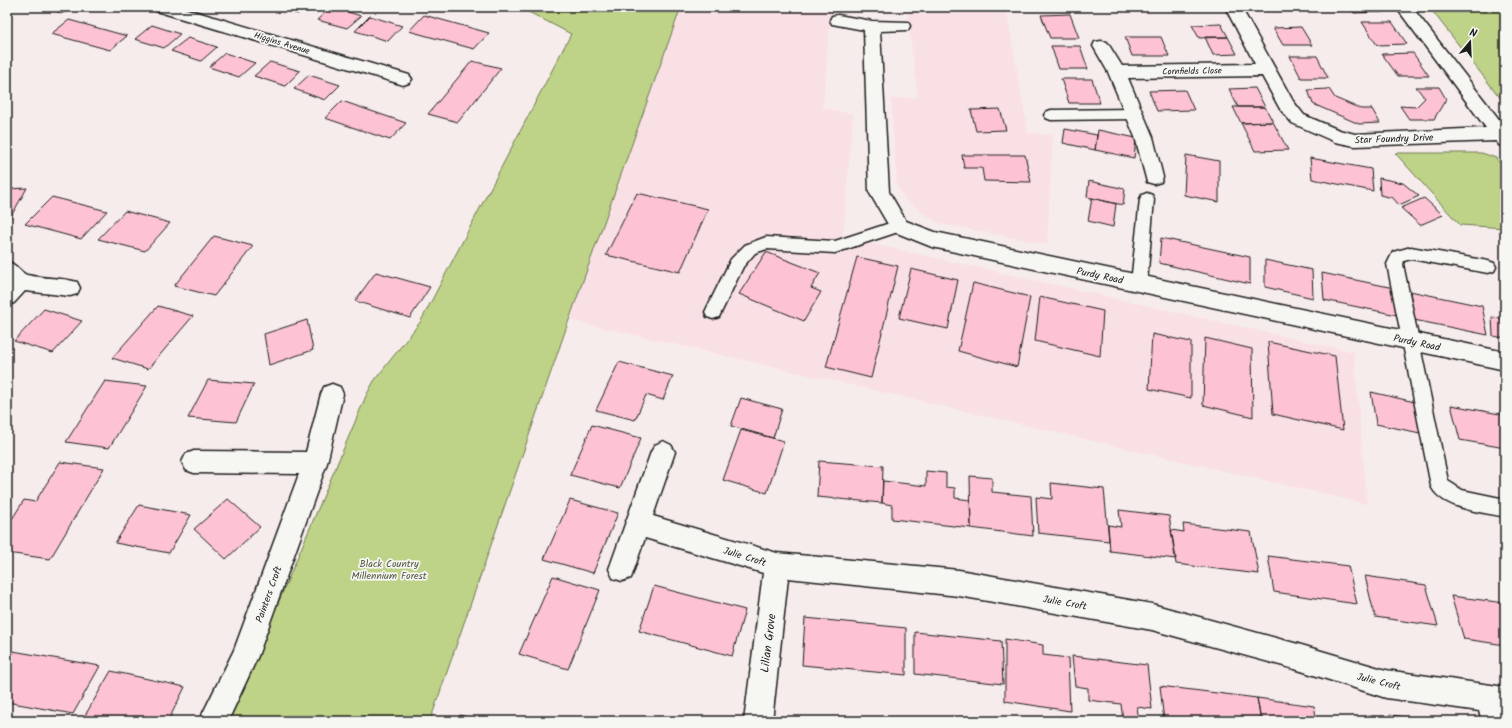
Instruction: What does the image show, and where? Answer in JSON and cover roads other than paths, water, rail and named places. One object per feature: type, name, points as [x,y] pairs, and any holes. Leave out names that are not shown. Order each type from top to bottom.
[{"type":"street","name":"Higgins Avenue","points":[[162,7],[403,78]]},
{"type":"street","points":[[1404,7],[1503,137]]},
{"type":"street","name":"Star Foundry Drive","points":[[1235,11],[1286,105],[1298,119],[1335,136],[1355,140],[1503,137]]},
{"type":"street","points":[[838,20],[872,26],[902,26]]},
{"type":"street","points":[[872,26],[879,192],[899,226]]},
{"type":"street","points":[[1101,46],[1117,72],[1144,137],[1154,177]]},
{"type":"street","name":"Cornfields Close","points":[[1117,72],[1267,70]]},
{"type":"street","name":"Purdy Road","points":[[899,226],[932,239],[1505,361]]},
{"type":"street","points":[[11,283],[70,288]]},
{"type":"street","name":"Painters Croft","points":[[213,721],[245,656],[314,463],[332,394]]},
{"type":"street","points":[[622,569],[663,452]]},
{"type":"street","points":[[194,462],[314,463]]},
{"type":"street","name":"Julie Croft","points":[[638,524],[777,566],[959,583],[1152,617],[1298,657],[1386,684],[1497,707]]},
{"type":"street","name":"Lilian Grove","points":[[758,721],[777,566]]},
{"type":"lane","points":[[1051,115],[1134,114]]},
{"type":"lane","points":[[1139,283],[1147,199]]},
{"type":"lane","points":[[713,312],[737,264],[750,249],[766,243],[835,247],[899,226]]},
{"type":"lane","points":[[1488,267],[1411,253],[1399,256],[1395,264],[1412,341],[1440,486],[1458,498],[1505,508]]},
{"type":"park label","name":"Black Country Millennium Forest","points":[[389,568]]}]
